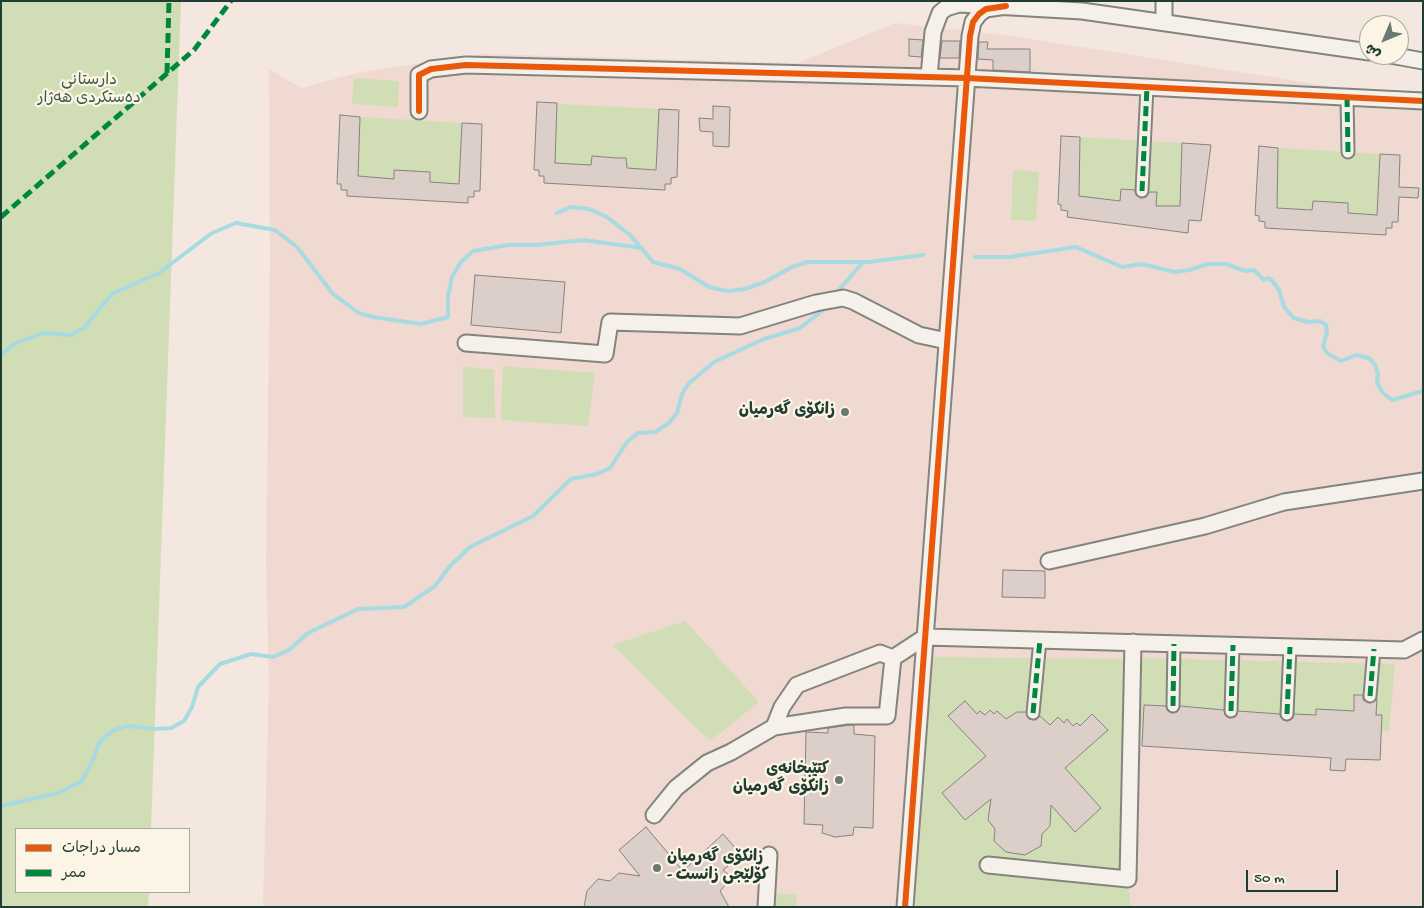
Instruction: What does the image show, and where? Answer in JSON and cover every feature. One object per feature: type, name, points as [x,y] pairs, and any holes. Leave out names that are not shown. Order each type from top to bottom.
[{"type":"street","points":[[1164,1],[1164,22]]},
{"type":"street","points":[[929,77],[934,32],[940,13],[946,8],[959,4],[1082,11],[1359,51]]},
{"type":"street","points":[[905,907],[970,36],[976,17],[986,9],[1006,6]]},
{"type":"street","points":[[1409,58],[1423,61]]},
{"type":"street","points":[[419,111],[419,75],[431,69],[455,65],[966,78],[1423,101]]},
{"type":"street","points":[[1142,191],[1147,87]]},
{"type":"street","points":[[1347,97],[1348,152]]},
{"type":"street","points":[[466,343],[605,354],[610,322],[740,326],[816,303],[843,298],[853,300],[919,335],[947,341]]},
{"type":"street","points":[[1049,561],[1205,526],[1284,502],[1423,482]]},
{"type":"street","points":[[893,658],[925,637],[1404,650],[1423,640]]},
{"type":"street","points":[[1033,712],[1040,640]]},
{"type":"street","points":[[988,865],[1128,879],[1132,642]]},
{"type":"street","points":[[1174,644],[1174,706]]},
{"type":"street","points":[[1231,711],[1233,645]]},
{"type":"street","points":[[1287,714],[1290,647]]},
{"type":"street","points":[[1370,696],[1374,649]]},
{"type":"street","points":[[774,727],[782,707],[797,685],[880,653],[893,658]]},
{"type":"street","points":[[654,815],[676,788],[707,763],[731,752],[774,727],[846,716],[887,716],[893,658]]},
{"type":"street","points":[[766,907],[769,855]]},
{"type":"shaded area","name":"زانکۆی گەرمیان","points":[[895,23],[1012,36],[1423,101],[1423,907],[263,907],[269,683],[266,564],[270,260],[269,69],[301,88],[361,72],[484,54],[798,63]]},
{"type":"green space","name":"دارستانی دەستکردی هەژار","points":[[1,1],[181,1],[151,828],[15,828],[15,893],[149,893],[148,907],[1,907]]},
{"type":"green space","points":[[354,78],[399,81],[398,107],[352,104]]},
{"type":"green space","points":[[557,104],[659,109],[655,170],[555,163]]},
{"type":"green space","points":[[360,117],[462,123],[459,184],[358,176]]},
{"type":"green space","points":[[1080,137],[1182,143],[1180,206],[1156,206],[1156,192],[1121,189],[1120,201],[1079,196]]},
{"type":"green space","points":[[1278,148],[1380,154],[1377,215],[1348,213],[1347,203],[1313,201],[1312,210],[1277,207]]},
{"type":"green space","points":[[1013,170],[1039,172],[1036,221],[1011,220]]},
{"type":"green space","points":[[463,366],[494,370],[495,418],[463,417]]},
{"type":"green space","points":[[503,366],[595,373],[588,426],[501,420]]},
{"type":"green space","points":[[685,621],[759,702],[710,741],[613,645]]},
{"type":"green space","points":[[932,657],[1126,659],[1124,865],[1130,907],[915,907]]},
{"type":"green space","points":[[1138,658],[1395,664],[1389,731],[1137,730]]},
{"type":"green space","points":[[775,893],[797,895],[796,907],[773,907]]},
{"type":"building","points":[[909,39],[923,40],[921,57],[909,56]]},
{"type":"building","points":[[942,41],[960,41],[959,58],[940,58]]},
{"type":"building","points":[[979,42],[988,42],[987,49],[1030,49],[1030,72],[993,70],[993,60],[978,59]]},
{"type":"building","points":[[537,102],[557,103],[555,163],[591,165],[592,156],[626,158],[627,168],[656,170],[659,109],[679,110],[677,177],[671,178],[671,184],[665,184],[665,190],[544,183],[544,176],[539,176],[539,170],[534,170]]},
{"type":"building","points":[[713,106],[730,107],[729,147],[713,146],[713,132],[700,131],[699,118],[713,119]]},
{"type":"building","points":[[340,115],[360,117],[358,176],[394,179],[394,170],[430,172],[430,182],[459,184],[462,123],[482,124],[480,191],[474,191],[474,197],[468,197],[468,203],[347,196],[347,190],[341,190],[341,184],[337,184]]},
{"type":"building","points":[[1061,136],[1080,137],[1079,196],[1120,201],[1121,189],[1135,190],[1136,195],[1141,198],[1146,197],[1149,192],[1157,192],[1156,206],[1180,206],[1182,143],[1211,145],[1201,221],[1189,220],[1188,233],[1067,217],[1068,211],[1061,210],[1061,205],[1058,204]]},
{"type":"building","points":[[1259,146],[1278,148],[1277,208],[1312,210],[1313,201],[1348,203],[1348,213],[1377,215],[1380,154],[1400,155],[1399,187],[1419,188],[1418,198],[1399,197],[1398,222],[1392,222],[1392,228],[1386,228],[1386,235],[1265,228],[1265,222],[1259,221],[1259,216],[1255,215]]},
{"type":"building","points":[[475,275],[565,282],[561,333],[471,325]]},
{"type":"building","points":[[1003,570],[1045,571],[1045,598],[1002,597]]},
{"type":"building","points":[[1354,695],[1363,695],[1363,700],[1369,703],[1377,699],[1376,715],[1382,715],[1380,760],[1346,759],[1345,771],[1330,770],[1331,758],[1142,746],[1144,705],[1166,706],[1167,710],[1172,713],[1177,712],[1180,706],[1224,710],[1225,715],[1230,718],[1235,717],[1238,711],[1280,714],[1283,720],[1287,721],[1293,718],[1294,714],[1316,715],[1316,709],[1354,711]]},
{"type":"building","points":[[965,701],[977,714],[980,711],[985,715],[990,710],[994,714],[997,711],[1006,719],[1017,712],[1026,712],[1029,719],[1036,720],[1040,716],[1050,725],[1058,717],[1064,723],[1067,719],[1073,726],[1077,723],[1080,726],[1092,714],[1108,730],[1065,768],[1101,808],[1075,832],[1051,805],[1050,826],[1042,834],[1041,846],[1025,855],[1006,852],[994,841],[995,829],[988,820],[991,799],[965,820],[942,793],[986,756],[948,716]]},
{"type":"building","name":"کتێبخانەی زانکۆی گەرمیان","points":[[854,726],[854,734],[875,736],[873,828],[854,827],[853,835],[835,837],[822,833],[823,825],[804,824],[806,732],[828,733],[828,728]]},
{"type":"building","name":"زانکۆی گەرمیان - کۆلێجی زانست","points":[[646,827],[683,871],[723,834],[738,851],[725,862],[728,866],[723,870],[729,875],[725,879],[728,882],[720,891],[729,907],[584,907],[587,891],[598,879],[610,881],[619,873],[640,876],[619,850]]},
{"type":"waterway","points":[[557,213],[571,207],[589,209],[607,217],[630,235],[653,262],[680,269],[709,287],[728,291],[745,289],[765,282],[792,267],[807,262],[869,262],[923,255]]},
{"type":"waterway","points":[[1,355],[14,344],[43,333],[71,335],[84,328],[112,294],[159,273],[212,233],[236,223],[275,230],[297,247],[333,294],[359,313],[421,324],[448,317],[448,296],[452,277],[461,262],[473,251],[508,245],[536,245],[584,240],[642,248]]},
{"type":"waterway","points":[[975,257],[1009,257],[1076,247],[1122,267],[1142,264],[1174,272],[1208,264],[1226,264],[1245,271],[1254,270],[1264,280],[1269,278],[1273,282],[1279,290],[1284,307],[1294,318],[1308,322],[1320,321],[1326,325],[1327,332],[1323,347],[1327,353],[1341,361],[1356,355],[1369,358],[1375,365],[1378,374],[1377,383],[1383,393],[1392,400],[1423,391]]},
{"type":"waterway","points":[[839,290],[863,262]]},
{"type":"waterway","points":[[1,806],[58,793],[81,782],[93,760],[99,743],[112,731],[127,726],[155,729],[171,728],[184,721],[192,707],[198,687],[220,664],[251,654],[273,657],[289,650],[308,633],[358,609],[404,607],[435,586],[450,566],[470,547],[533,516],[571,479],[597,474],[610,468],[627,442],[638,433],[655,432],[669,423],[677,413],[682,394],[689,383],[714,362],[764,339],[800,328],[827,307]]},
{"type":"marked path","points":[[167,73],[169,1]]},
{"type":"marked path","points":[[1,217],[194,50],[231,1]]},
{"type":"marked path","points":[[1142,191],[1147,87]]},
{"type":"marked path","points":[[1347,97],[1348,152]]},
{"type":"marked path","points":[[1033,713],[1040,640]]},
{"type":"marked path","points":[[1173,706],[1174,644]]},
{"type":"marked path","points":[[1231,711],[1233,645]]},
{"type":"marked path","points":[[1287,714],[1290,647]]},
{"type":"marked path","points":[[1370,696],[1374,649]]},
{"type":"cycle path","points":[[905,907],[970,36],[973,22],[979,14],[986,9],[1006,6]]},
{"type":"cycle path","points":[[419,111],[419,75],[431,69],[466,65],[966,78],[1423,101]]},
{"type":"place","name":"زانکۆی گەرمیان","points":[[845,412]]},
{"type":"place","name":"کتێبخانەی زانکۆی گەرمیان","points":[[839,780]]},
{"type":"place","name":"زانکۆی گەرمیان - کۆلێجی زانست","points":[[657,868]]}]
